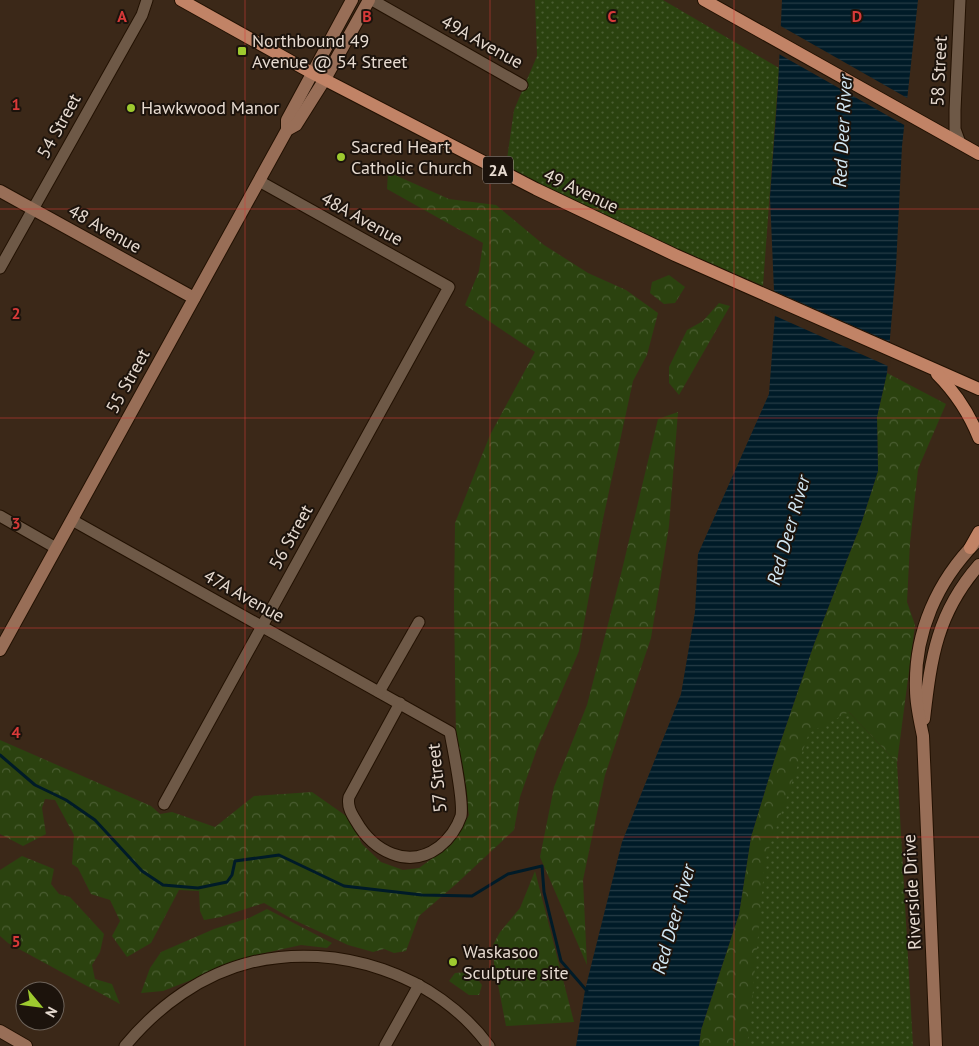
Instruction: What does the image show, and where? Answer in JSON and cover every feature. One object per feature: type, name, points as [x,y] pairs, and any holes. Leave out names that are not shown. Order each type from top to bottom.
[{"type":"main road","name":"49 Avenue","points":[[181,0],[325,80],[536,189],[675,254],[979,389]]},
{"type":"main road","points":[[704,0],[979,154]]},
{"type":"main road","points":[[929,368],[959,399],[979,438]]},
{"type":"main road","points":[[975,544],[979,532]]},
{"type":"street","name":"54 Street","points":[[0,268],[142,15],[147,0]]},
{"type":"street","name":"55 Street","points":[[0,650],[287,130],[287,120],[352,0]]},
{"type":"street","name":"55 Street","points":[[287,130],[296,125],[325,80],[370,0]]},
{"type":"street","name":"49A Avenue","points":[[370,0],[522,85]]},
{"type":"street","name":"58 Street","points":[[960,0],[954,110],[956,130],[960,143]]},
{"type":"street","name":"48A Avenue","points":[[259,181],[449,287]]},
{"type":"street","name":"48 Avenue","points":[[0,190],[194,298]]},
{"type":"street","name":"56 Street","points":[[164,804],[449,287]]},
{"type":"street","points":[[0,516],[56,548]]},
{"type":"street","name":"47A Avenue","points":[[72,520],[400,703]]},
{"type":"street","name":"Riverside Drive","points":[[936,1046],[923,736],[916,693],[917,660],[923,630],[940,588],[956,564],[975,544]]},
{"type":"street","name":"Riverside Drive","points":[[923,736],[930,666],[938,633],[960,590],[979,565]]},
{"type":"street","points":[[379,692],[419,622]]},
{"type":"street","points":[[923,630],[938,633]]},
{"type":"street","name":"57 Street","points":[[400,703],[450,732],[460,798],[461,815],[454,831],[443,844],[427,854],[417,857],[404,857],[392,854],[372,843],[355,820],[348,803],[349,796],[400,703]]},
{"type":"street","points":[[125,1046],[158,1011],[187,990],[209,978],[253,962],[308,956],[342,959],[375,966],[419,985],[459,1014],[489,1046]]},
{"type":"street","points":[[385,1046],[419,985]]},
{"type":"street","points":[[0,1031],[26,1046]]},
{"type":"green space","points":[[535,0],[663,0],[779,68],[763,286],[578,206],[506,166],[514,110],[537,56]]},
{"type":"green space","points":[[388,172],[449,199],[496,205],[544,245],[588,273],[626,290],[658,313],[647,355],[633,381],[603,519],[579,651],[537,749],[520,797],[514,830],[419,916],[406,951],[394,953],[384,949],[373,952],[348,945],[294,920],[264,903],[221,917],[204,920],[200,911],[199,891],[179,890],[151,943],[127,957],[112,936],[120,921],[110,900],[91,894],[78,868],[72,864],[74,835],[55,800],[45,799],[42,808],[46,834],[23,846],[0,834],[0,740],[151,806],[160,814],[172,812],[215,827],[254,796],[312,792],[349,818],[362,844],[381,862],[403,870],[419,868],[452,844],[469,815],[456,738],[455,523],[490,435],[535,352],[465,305],[479,271],[483,243],[387,189]]},
{"type":"green space","points":[[669,275],[685,287],[675,303],[664,304],[650,293],[652,282]]},
{"type":"green space","points":[[719,303],[730,306],[679,395],[669,383],[669,367],[687,330],[703,321]]},
{"type":"green space","points":[[887,373],[946,404],[918,469],[910,543],[907,602],[915,625],[897,763],[849,712],[746,1046],[699,1046],[701,1030],[739,914],[751,837],[774,761],[814,644],[861,524],[878,471],[877,417]]},
{"type":"green space","points":[[678,412],[669,526],[651,638],[605,775],[583,880],[587,965],[540,857],[554,787],[587,705],[658,419]]},
{"type":"green space","points":[[849,712],[897,763],[913,1046],[746,1046],[749,1034],[765,860],[809,733]]},
{"type":"green space","points":[[22,856],[54,869],[51,884],[59,894],[70,897],[104,934],[100,952],[92,965],[95,979],[112,984],[120,1004],[8,943],[0,936],[0,870]]},
{"type":"green space","points":[[535,871],[574,1022],[506,1026],[494,964],[493,945],[500,932],[520,908]]},
{"type":"green space","points":[[267,909],[332,943],[327,948],[301,945],[256,955],[163,991],[141,993],[150,968],[161,952],[214,929],[249,918]]},
{"type":"green space","points":[[467,972],[476,977],[482,985],[479,995],[469,995],[449,981],[455,973]]},
{"type":"water","name":"Red Deer River","points":[[782,0],[918,0],[902,146],[896,267],[887,373],[877,417],[878,471],[861,524],[814,644],[774,761],[751,837],[739,914],[701,1030],[699,1046],[576,1046],[585,990],[622,842],[681,694],[695,612],[698,554],[769,394],[775,314],[770,197]]},
{"type":"pier","points":[[779,25],[909,99],[906,126],[777,53]]},
{"type":"pier","points":[[772,290],[892,343],[890,367],[773,315]]},
{"type":"waterway","points":[[0,755],[35,785],[66,800],[95,820],[142,871],[163,885],[198,888],[227,882],[232,875],[235,861],[279,855],[344,886],[422,895],[472,896],[508,874],[542,866],[544,892],[561,961],[587,991]]},
{"type":"place","name":"Northbound 49 Avenue @ 54 Street","points":[[242,51]]},
{"type":"place","name":"Hawkwood Manor","points":[[131,108]]},
{"type":"place","name":"Sacred Heart Catholic Church","points":[[341,157]]},
{"type":"place","name":"Waskasoo Sculpture site","points":[[453,962]]}]
